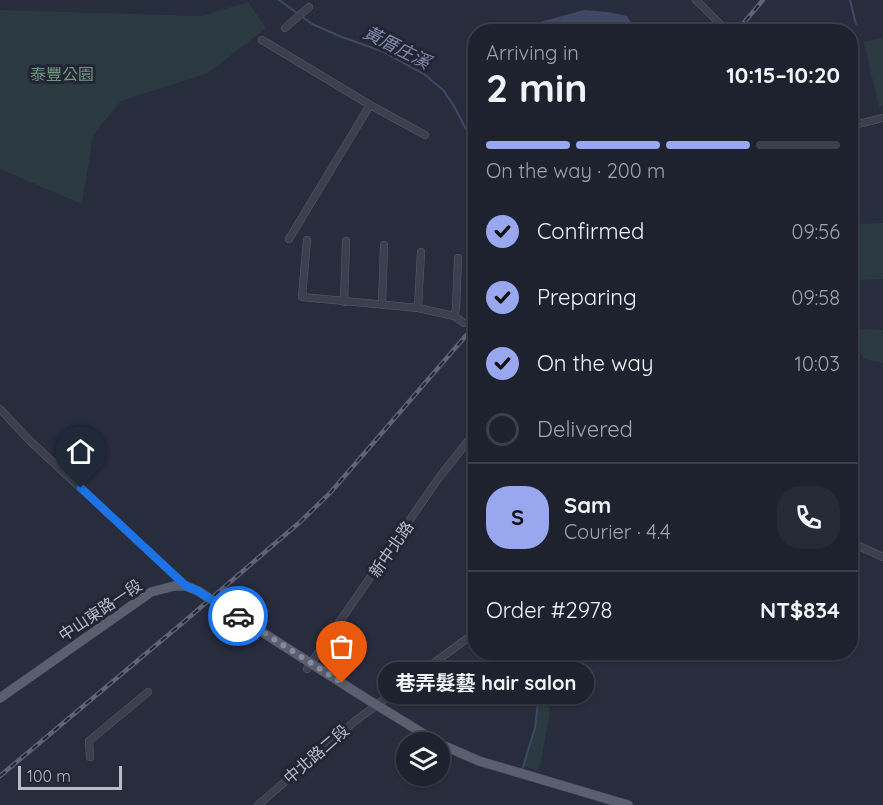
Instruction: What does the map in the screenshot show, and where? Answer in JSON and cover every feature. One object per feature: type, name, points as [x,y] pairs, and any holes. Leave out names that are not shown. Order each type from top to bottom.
[{"type":"main road","name":"中山東路一段","points":[[0,698],[151,592],[174,586],[186,586]]},
{"type":"main road","points":[[186,586],[198,591],[420,732]]},
{"type":"main road","points":[[450,748],[479,761],[628,805]]},
{"type":"street","points":[[696,0],[720,24]]},
{"type":"street","points":[[285,28],[309,7]]},
{"type":"street","points":[[262,40],[425,135]]},
{"type":"street","points":[[289,238],[370,105]]},
{"type":"street","points":[[858,124],[883,117]]},
{"type":"street","points":[[307,240],[302,297],[418,308],[454,316],[464,323]]},
{"type":"street","points":[[344,302],[346,241]]},
{"type":"street","points":[[382,305],[384,245]]},
{"type":"street","points":[[418,308],[421,252]]},
{"type":"street","points":[[454,316],[459,258]]},
{"type":"street","points":[[0,409],[29,440],[186,586]]},
{"type":"street","name":"新中北路","points":[[307,669],[438,479],[468,440]]},
{"type":"street","points":[[858,546],[883,558]]},
{"type":"street","name":"中北路二段","points":[[258,805],[355,721],[468,639]]},
{"type":"street","points":[[90,757],[89,741],[148,692]]},
{"type":"green space","name":"泰豐公園","points":[[248,2],[266,28],[208,73],[121,101],[93,135],[82,204],[0,169],[0,10],[202,16]]},
{"type":"green space","points":[[883,38],[883,106],[879,107],[864,42]]},
{"type":"green space","points":[[883,223],[883,279],[860,280],[858,224]]},
{"type":"green space","points":[[858,329],[883,330],[883,363],[864,359],[859,351]]},
{"type":"green space","points":[[537,660],[553,660],[549,717],[540,766],[537,770],[523,766],[532,738],[539,682]]},
{"type":"water","points":[[584,10],[627,16],[632,24],[533,24]]},
{"type":"waterway","name":"黃厝庄溪","points":[[279,0],[312,24],[384,52],[424,74],[443,90],[468,133]]},
{"type":"waterway","points":[[850,0],[856,24]]},
{"type":"waterway","name":"黃厝庄溪","points":[[522,770],[535,728],[540,683],[538,660]]},
{"type":"railway","points":[[743,24],[763,0]]},
{"type":"railway","points":[[0,776],[300,522],[330,493],[468,333]]},
{"type":"way so far","points":[[238,616],[342,683]]},
{"type":"place","name":"巷弄髮藝 hair salon","points":[[342,683]]},
{"type":"route","points":[[81,488],[186,586],[238,616]]}]
